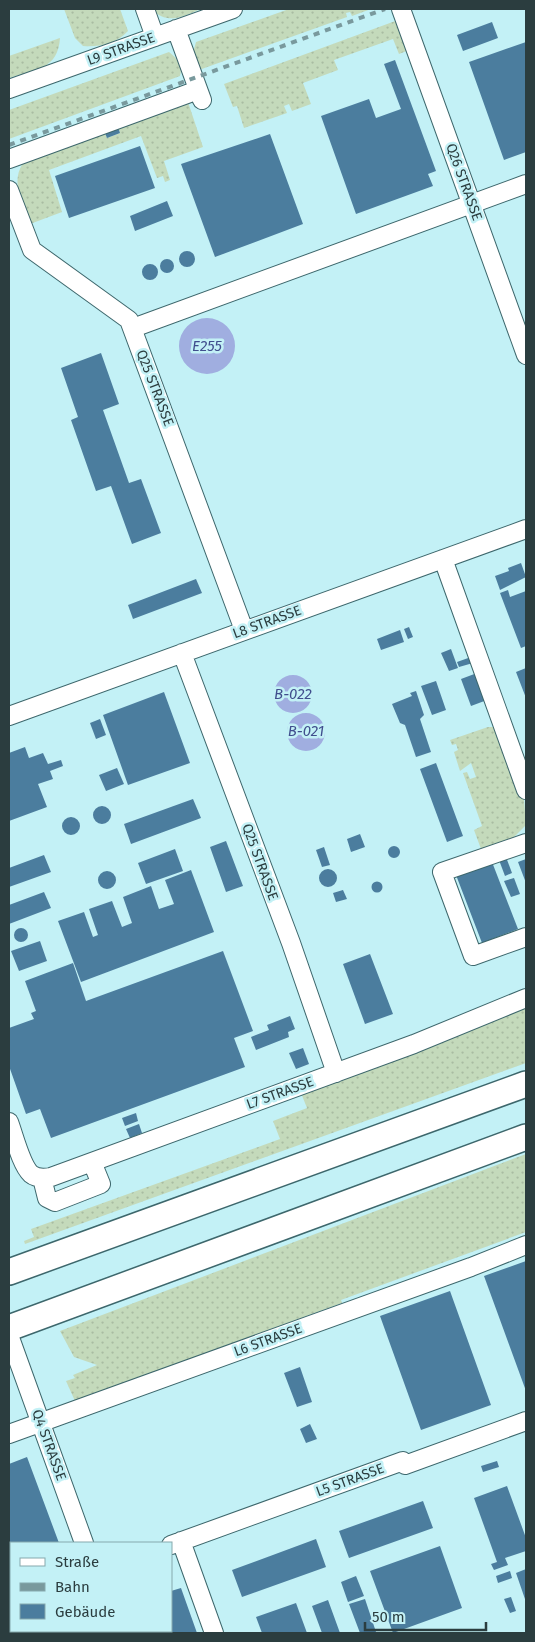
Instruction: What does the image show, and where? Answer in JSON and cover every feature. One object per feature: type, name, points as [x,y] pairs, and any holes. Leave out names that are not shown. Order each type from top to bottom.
[{"type":"highway","points":[[9,1272],[526,1084]]},
{"type":"highway","points":[[10,1337],[83,1300],[526,1138]]},
{"type":"lane","points":[[145,9],[155,37]]},
{"type":"lane","name":"L9 STRASSE","points":[[9,90],[232,9]]},
{"type":"lane","name":"Q26 STRASSE","points":[[401,9],[526,355]]},
{"type":"lane","points":[[9,159],[200,95],[176,29]]},
{"type":"lane","points":[[132,328],[526,184]]},
{"type":"lane","name":"Q25 STRASSE","points":[[9,190],[32,250],[129,320],[244,630]]},
{"type":"lane","name":"L8 STRASSE","points":[[9,716],[526,529]]},
{"type":"lane","points":[[443,558],[526,790]]},
{"type":"lane","name":"Q25 STRASSE","points":[[182,653],[291,943],[336,1072]]},
{"type":"lane","points":[[526,843],[442,872],[473,956],[526,936]]},
{"type":"lane","name":"L7 STRASSE","points":[[37,1176],[92,1162],[336,1072],[526,998]]},
{"type":"lane","points":[[9,1122],[21,1155],[37,1176],[47,1198],[55,1202],[101,1184],[92,1162]]},
{"type":"lane","name":"L6 STRASSE","points":[[9,1434],[471,1267],[526,1245]]},
{"type":"lane","name":"Q4 STRASSE","points":[[10,1337],[84,1542]]},
{"type":"lane","name":"L5 STRASSE","points":[[176,1543],[403,1460],[405,1464],[526,1421]]},
{"type":"lane","points":[[176,1543],[214,1633]]},
{"type":"green space","points":[[64,9],[120,9],[128,31],[118,39],[107,44],[83,46],[75,38]]},
{"type":"green space","points":[[152,9],[201,9],[182,17],[170,18],[158,14]]},
{"type":"green space","points":[[289,9],[371,9],[352,16],[350,12],[346,13],[347,17],[199,70],[193,53],[196,42]]},
{"type":"green space","points":[[398,20],[409,50],[399,54],[393,39],[334,60],[338,70],[303,83],[311,104],[292,111],[289,104],[284,106],[287,113],[244,128],[237,106],[233,107],[224,84]]},
{"type":"green space","points":[[60,38],[55,56],[44,67],[9,78],[9,56]]},
{"type":"green space","points":[[169,52],[179,62],[180,76],[9,139],[9,110]]},
{"type":"green space","points":[[188,102],[203,147],[164,161],[170,180],[165,182],[163,176],[157,178],[141,136],[49,170],[62,212],[30,224],[21,201],[18,186],[19,171],[23,163],[105,133],[107,138],[120,133],[118,127]]},
{"type":"green space","points":[[488,727],[494,727],[500,734],[524,799],[526,825],[513,838],[481,849],[474,830],[482,826],[463,773],[467,772],[470,779],[476,777],[471,763],[460,771],[454,752],[458,750],[456,744],[452,745],[450,740]]},
{"type":"green space","points":[[526,1005],[526,1063],[25,1244],[24,1241],[34,1237],[31,1229],[280,1139],[273,1121],[307,1108],[301,1093]]},
{"type":"green space","points":[[526,1154],[526,1232],[341,1300],[342,1303],[75,1401],[66,1381],[75,1378],[73,1375],[97,1365],[74,1357],[60,1331]]},
{"type":"water","name":"E255","points":[[201,318],[213,318],[223,322],[231,330],[235,346],[231,362],[223,370],[213,374],[201,374],[191,370],[183,362],[179,352],[179,340],[183,330],[191,322]]},
{"type":"water","name":"B-022","points":[[293,675],[306,681],[312,694],[306,707],[293,713],[280,707],[274,694],[280,681]]},
{"type":"water","name":"B-021","points":[[306,713],[319,719],[325,732],[319,745],[306,751],[293,745],[287,732],[293,719]]},
{"type":"building","points":[[492,22],[498,38],[463,51],[457,35]]},
{"type":"building","points":[[526,42],[526,152],[504,160],[469,62]]},
{"type":"building","points":[[395,60],[436,171],[428,174],[433,186],[356,214],[321,116],[369,99],[376,118],[401,109],[384,64]]},
{"type":"building","points":[[118,127],[120,133],[107,138],[105,133]]},
{"type":"building","points":[[270,134],[303,224],[215,257],[181,164]]},
{"type":"building","points":[[140,146],[155,188],[69,218],[55,176]]},
{"type":"building","points":[[167,201],[173,216],[135,231],[130,216]]},
{"type":"building","points":[[187,251],[195,259],[187,267],[179,259]]},
{"type":"building","points":[[164,259],[170,259],[174,266],[170,273],[164,273],[160,269],[160,263]]},
{"type":"building","points":[[150,264],[158,272],[150,280],[142,272]]},
{"type":"building","points":[[101,353],[119,404],[103,410],[129,483],[141,479],[161,533],[132,544],[111,486],[96,491],[71,420],[78,417],[61,368]]},
{"type":"building","points":[[521,563],[526,577],[500,590],[495,576],[509,571],[508,568]]},
{"type":"building","points":[[196,579],[202,593],[133,619],[128,605]]},
{"type":"building","points":[[508,590],[510,597],[526,591],[526,646],[521,648],[500,593]]},
{"type":"building","points":[[409,627],[413,637],[408,639],[404,629]]},
{"type":"building","points":[[400,630],[404,642],[381,650],[377,639]]},
{"type":"building","points":[[451,649],[458,668],[449,671],[441,653]]},
{"type":"building","points":[[471,657],[473,663],[459,667],[457,662]]},
{"type":"building","points":[[526,668],[526,698],[516,672]]},
{"type":"building","points":[[477,673],[487,700],[471,706],[461,679]]},
{"type":"building","points":[[436,681],[446,710],[432,715],[421,686]]},
{"type":"building","points":[[416,691],[424,715],[420,719],[431,752],[416,757],[405,725],[400,723],[392,704],[412,696],[410,693]]},
{"type":"building","points":[[164,692],[190,763],[128,785],[103,715]]},
{"type":"building","points":[[100,719],[106,735],[96,739],[90,723]]},
{"type":"building","points":[[25,747],[29,758],[43,753],[48,764],[61,760],[63,766],[50,771],[53,779],[38,784],[47,807],[9,821],[9,753]]},
{"type":"building","points":[[436,763],[463,836],[447,842],[420,769]]},
{"type":"building","points":[[117,768],[124,784],[106,791],[99,775]]},
{"type":"building","points":[[193,799],[201,818],[131,844],[124,824]]},
{"type":"building","points":[[102,806],[108,809],[111,815],[108,821],[102,824],[96,821],[93,815],[96,809]]},
{"type":"building","points":[[71,817],[77,820],[80,826],[77,832],[71,835],[65,832],[62,826],[65,820]]},
{"type":"building","points":[[360,834],[365,847],[351,852],[347,839]]},
{"type":"building","points":[[226,841],[243,886],[226,892],[210,847]]},
{"type":"building","points":[[394,846],[400,852],[394,858],[388,852]]},
{"type":"building","points":[[324,847],[330,865],[322,867],[316,850]]},
{"type":"building","points":[[175,849],[183,871],[146,884],[138,863]]},
{"type":"building","points":[[44,855],[51,872],[9,887],[9,868]]},
{"type":"building","points":[[506,857],[512,873],[505,876],[499,860]]},
{"type":"building","points":[[526,859],[526,883],[518,862]]},
{"type":"building","points":[[492,862],[518,929],[482,943],[456,875]]},
{"type":"building","points":[[328,869],[334,872],[337,878],[334,884],[328,887],[322,884],[319,878],[322,872]]},
{"type":"building","points":[[191,870],[214,932],[81,982],[58,921],[84,912],[93,937],[98,935],[89,909],[112,901],[122,927],[132,923],[123,897],[151,886],[159,909],[174,904],[165,880]]},
{"type":"building","points":[[107,871],[115,876],[116,880],[111,888],[107,889],[99,884],[98,880],[103,872]]},
{"type":"building","points":[[514,878],[520,894],[511,897],[504,881]]},
{"type":"building","points":[[375,882],[379,882],[382,887],[381,891],[375,892],[372,889],[372,885]]},
{"type":"building","points":[[343,890],[347,899],[336,902],[333,893]]},
{"type":"building","points":[[44,892],[51,908],[9,924],[9,905]]},
{"type":"building","points":[[21,928],[26,930],[28,935],[26,940],[21,942],[16,940],[14,935],[16,930]]},
{"type":"building","points":[[40,941],[47,961],[19,971],[11,951]]},
{"type":"building","points":[[223,951],[253,1031],[234,1038],[245,1067],[51,1138],[40,1109],[26,1114],[9,1066],[9,1028],[34,1019],[31,1013],[36,1011],[25,981],[73,963],[86,1001]]},
{"type":"building","points":[[370,954],[393,1014],[365,1024],[343,964]]},
{"type":"building","points":[[290,1016],[295,1029],[288,1032],[289,1037],[256,1050],[251,1037],[269,1030],[267,1025]]},
{"type":"building","points":[[303,1048],[309,1064],[296,1069],[289,1053]]},
{"type":"building","points":[[136,1113],[138,1121],[125,1126],[122,1118]]},
{"type":"building","points":[[139,1124],[142,1133],[130,1138],[126,1129]]},
{"type":"building","points":[[526,1261],[526,1391],[484,1276]]},
{"type":"building","points":[[450,1291],[491,1405],[421,1430],[380,1316]]},
{"type":"building","points":[[300,1367],[312,1402],[297,1407],[284,1373]]},
{"type":"building","points":[[310,1424],[317,1439],[306,1443],[300,1429]]},
{"type":"building","points":[[27,1457],[59,1542],[10,1542],[9,1579],[9,1464]]},
{"type":"building","points":[[497,1461],[499,1467],[483,1472],[481,1466]]},
{"type":"building","points":[[507,1486],[526,1538],[526,1551],[505,1558],[508,1565],[494,1570],[491,1564],[497,1562],[474,1498]]},
{"type":"building","points":[[423,1501],[433,1528],[349,1558],[339,1531]]},
{"type":"building","points":[[316,1539],[326,1567],[242,1597],[232,1570]]},
{"type":"building","points":[[440,1546],[462,1608],[393,1633],[370,1571]]},
{"type":"building","points":[[526,1569],[526,1602],[516,1573]]},
{"type":"building","points":[[510,1571],[512,1578],[498,1583],[496,1576]]},
{"type":"building","points":[[356,1576],[364,1596],[348,1602],[341,1582]]},
{"type":"building","points":[[181,1588],[197,1633],[162,1633],[172,1632],[172,1591]]},
{"type":"building","points":[[511,1597],[516,1611],[510,1613],[504,1599]]},
{"type":"building","points":[[365,1599],[376,1632],[374,1633],[360,1633],[349,1604]]},
{"type":"building","points":[[328,1600],[340,1633],[322,1633],[312,1606]]},
{"type":"building","points":[[296,1603],[307,1633],[262,1633],[256,1617]]},
{"type":"railway","points":[[9,145],[385,9]]}]
